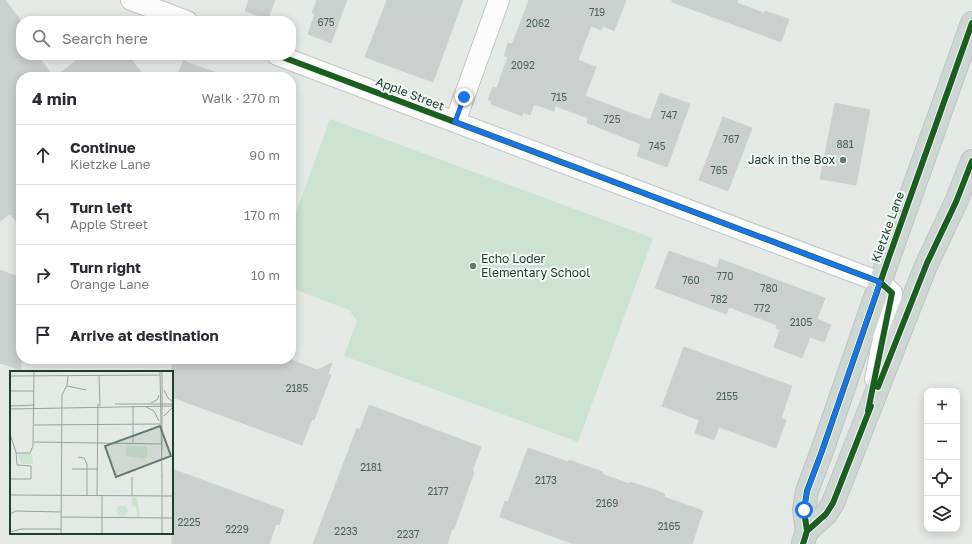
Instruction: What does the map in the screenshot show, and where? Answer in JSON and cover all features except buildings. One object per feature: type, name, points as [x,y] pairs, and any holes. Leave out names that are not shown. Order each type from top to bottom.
[{"type":"main road","name":"Kietzke Lane","points":[[805,538],[804,510],[807,492],[972,23]]},
{"type":"main road","name":"Kietzke Lane","points":[[805,538],[826,514],[833,503],[925,268],[956,202],[972,162]]},
{"type":"street","points":[[131,0],[174,16]]},
{"type":"street","points":[[455,122],[499,0]]},
{"type":"street","name":"Apple Street","points":[[290,60],[880,282]]},
{"type":"street","points":[[868,411],[892,294],[880,282]]},
{"type":"green space","name":"Echo Loder Elementary School","points":[[330,119],[653,238],[578,442],[344,356],[357,321],[349,310],[296,290],[296,212]]},
{"type":"cycle path","points":[[807,531],[804,510],[807,491],[972,23]]},
{"type":"cycle path","points":[[290,60],[880,282],[892,293],[868,411]]},
{"type":"cycle path","points":[[878,387],[927,263],[956,202],[972,161]]},
{"type":"cycle path","points":[[803,544],[807,531],[826,514],[833,503],[871,406]]},
{"type":"place","name":"Jack in the Box","points":[[843,160]]},
{"type":"place","name":"Echo Loder Elementary School","points":[[473,266]]},
{"type":"route","points":[[464,97],[455,122],[880,282],[807,492],[804,510]]}]
